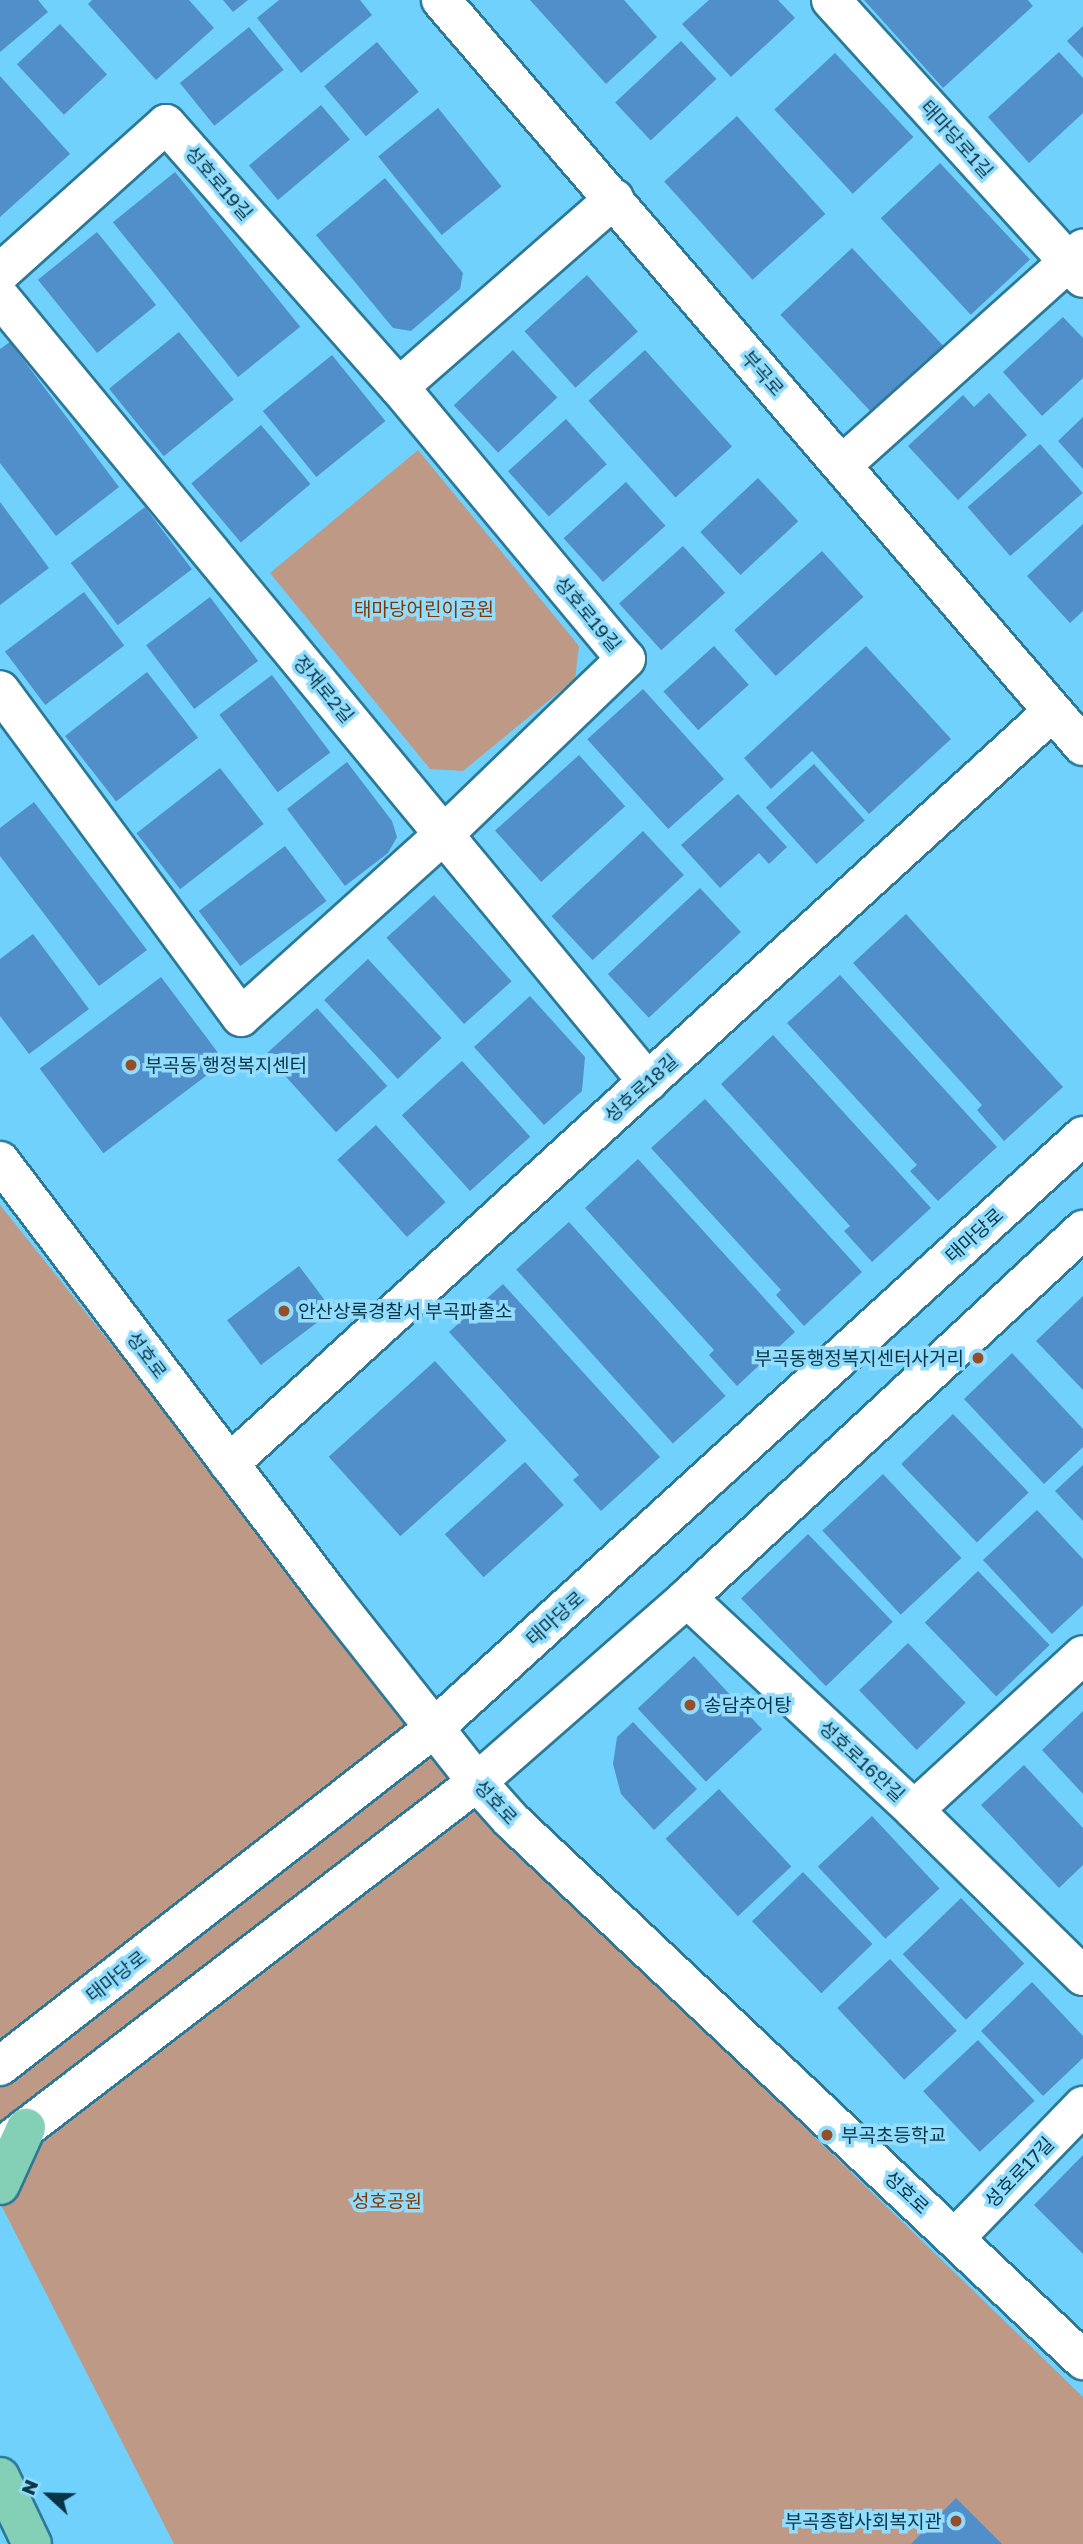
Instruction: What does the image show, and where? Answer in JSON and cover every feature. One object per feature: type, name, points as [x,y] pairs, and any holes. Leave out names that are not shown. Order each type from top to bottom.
[{"type":"highway","points":[[0,2185],[13,2138]]},
{"type":"highway","points":[[0,2477],[32,2544]]},
{"type":"street","name":"부곡로","points":[[441,0],[1083,746]]},
{"type":"street","name":"태마당로1길","points":[[831,0],[1078,263]]},
{"type":"street","name":"성호로19길","points":[[0,273],[166,124],[398,387],[626,659],[443,834],[241,1017],[11,730],[0,690]]},
{"type":"street","points":[[398,387],[614,199]]},
{"type":"street","points":[[842,465],[1078,263]]},
{"type":"street","name":"정재로2길","points":[[0,297],[648,1082]]},
{"type":"street","name":"성호로18길","points":[[229,1464],[1052,712]]},
{"type":"street","name":"태마당로","points":[[0,2066],[433,1729],[1083,1136]]},
{"type":"street","name":"성호로","points":[[0,1161],[433,1729],[511,1820],[1083,2360]]},
{"type":"street","points":[[13,2138],[477,1782],[687,1598],[1083,1230]]},
{"type":"street","name":"성호로16안길","points":[[687,1598],[914,1810],[1083,1976]]},
{"type":"street","name":"성호로16안길","points":[[914,1810],[1083,1655]]},
{"type":"street","name":"성호로17길","points":[[956,2238],[1083,2106]]},
{"type":"green space","name":"태마당어린이공원","points":[[418,450],[579,646],[575,679],[463,771],[430,769],[270,573]]},
{"type":"green space","name":"성호공원","points":[[0,1205],[502,1834],[1083,2397],[1083,2544],[174,2544],[0,2203]]},
{"type":"building","points":[[0,0],[38,0],[48,12],[0,52]]},
{"type":"building","points":[[92,0],[189,0],[214,28],[156,80],[88,4]]},
{"type":"building","points":[[223,0],[248,0],[233,12]]},
{"type":"building","points":[[279,0],[360,0],[372,15],[301,73],[257,18]]},
{"type":"building","points":[[530,0],[624,0],[657,37],[606,84]]},
{"type":"building","points":[[709,0],[778,0],[795,18],[731,77],[682,24]]},
{"type":"building","points":[[864,0],[1028,0],[1033,6],[943,88]]},
{"type":"building","points":[[60,24],[107,74],[64,115],[17,64]]},
{"type":"building","points":[[1083,26],[1083,58],[1067,41]]},
{"type":"building","points":[[249,27],[284,70],[214,126],[180,83]]},
{"type":"building","points":[[681,41],[716,79],[651,140],[615,102]]},
{"type":"building","points":[[377,42],[419,92],[366,136],[324,86]]},
{"type":"building","points":[[1059,52],[1083,78],[1083,113],[1029,163],[988,117]]},
{"type":"building","points":[[835,53],[913,137],[853,194],[774,110]]},
{"type":"building","points":[[0,76],[70,154],[0,217]]},
{"type":"building","points":[[321,105],[350,139],[278,200],[249,165]]},
{"type":"building","points":[[438,108],[502,186],[442,235],[378,156]]},
{"type":"building","points":[[737,116],[825,214],[752,280],[664,182]]},
{"type":"building","points":[[940,163],[1030,260],[971,315],[881,218]]},
{"type":"building","points":[[175,172],[300,327],[238,377],[113,222]]},
{"type":"building","points":[[385,178],[463,273],[460,289],[411,331],[393,328],[316,235]]},
{"type":"building","points":[[97,232],[156,305],[97,353],[38,280]]},
{"type":"building","points":[[852,248],[943,346],[872,413],[780,315]]},
{"type":"building","points":[[587,275],[638,331],[575,388],[525,331]]},
{"type":"building","points":[[1063,317],[1083,338],[1083,378],[1042,416],[1003,372]]},
{"type":"building","points":[[179,332],[234,400],[164,456],[109,389]]},
{"type":"building","points":[[10,342],[119,487],[56,536],[0,463],[0,349]]},
{"type":"building","points":[[513,350],[557,398],[498,453],[454,405]]},
{"type":"building","points":[[645,350],[732,447],[676,497],[589,401]]},
{"type":"building","points":[[332,355],[385,421],[316,477],[263,411]]},
{"type":"building","points":[[989,393],[1027,435],[958,500],[908,446],[963,395],[974,407]]},
{"type":"building","points":[[1083,417],[1083,469],[1058,441]]},
{"type":"building","points":[[566,419],[607,464],[549,517],[508,471]]},
{"type":"building","points":[[261,425],[310,484],[241,542],[191,483]]},
{"type":"building","points":[[1040,444],[1083,493],[1010,556],[968,507]]},
{"type":"building","points":[[758,478],[798,521],[740,575],[700,532]]},
{"type":"building","points":[[626,482],[665,526],[603,582],[564,538]]},
{"type":"building","points":[[0,502],[49,568],[0,605]]},
{"type":"building","points":[[145,507],[192,569],[118,625],[71,563]]},
{"type":"building","points":[[1083,524],[1083,611],[1070,623],[1027,576]]},
{"type":"building","points":[[683,546],[725,593],[661,650],[619,604]]},
{"type":"building","points":[[822,551],[863,597],[776,676],[734,630]]},
{"type":"building","points":[[84,592],[124,646],[45,705],[5,652]]},
{"type":"building","points":[[210,597],[258,661],[194,709],[146,645]]},
{"type":"building","points":[[714,646],[749,685],[698,730],[663,692]]},
{"type":"building","points":[[866,646],[951,739],[869,814],[812,751],[771,789],[744,758]]},
{"type":"building","points":[[147,672],[198,737],[116,801],[65,736]]},
{"type":"building","points":[[272,675],[330,752],[278,792],[219,715]]},
{"type":"building","points":[[643,689],[724,779],[668,829],[587,739]]},
{"type":"building","points":[[579,755],[625,806],[541,882],[495,831]]},
{"type":"building","points":[[347,762],[392,821],[397,837],[388,853],[345,886],[287,809]]},
{"type":"building","points":[[814,764],[865,820],[817,864],[766,807]]},
{"type":"building","points":[[220,768],[264,824],[180,889],[136,833]]},
{"type":"building","points":[[738,794],[787,847],[769,864],[759,853],[720,888],[681,845]]},
{"type":"building","points":[[34,802],[147,950],[99,986],[0,856],[0,828]]},
{"type":"building","points":[[643,831],[684,875],[593,960],[552,916]]},
{"type":"building","points":[[285,846],[327,901],[240,966],[199,911]]},
{"type":"building","points":[[700,888],[741,932],[649,1018],[608,974]]},
{"type":"building","points":[[434,895],[512,981],[464,1024],[386,938]]},
{"type":"building","points":[[906,914],[1063,1087],[1004,1141],[977,1110],[982,1105],[853,963]]},
{"type":"building","points":[[33,934],[89,1009],[29,1054],[0,1016],[0,959]]},
{"type":"building","points":[[368,959],[442,1038],[398,1079],[324,1000]]},
{"type":"building","points":[[840,975],[997,1147],[938,1201],[910,1171],[917,1165],[787,1023]]},
{"type":"building","points":[[161,977],[225,1062],[103,1153],[40,1068]]},
{"type":"building","points":[[530,996],[585,1057],[582,1091],[544,1125],[474,1047]]},
{"type":"building","points":[[317,1008],[387,1086],[336,1132],[266,1054]]},
{"type":"building","points":[[773,1035],[931,1208],[872,1262],[844,1231],[850,1226],[721,1084]]},
{"type":"building","points":[[462,1061],[530,1137],[470,1191],[402,1115]]},
{"type":"building","points":[[705,1099],[862,1272],[804,1326],[776,1295],[781,1290],[651,1148]]},
{"type":"building","points":[[376,1125],[446,1202],[407,1237],[337,1160]]},
{"type":"building","points":[[638,1159],[795,1332],[737,1386],[709,1355],[714,1350],[585,1208]]},
{"type":"building","points":[[569,1222],[726,1396],[673,1443],[516,1270]]},
{"type":"building","points":[[299,1266],[333,1311],[261,1365],[227,1320]]},
{"type":"building","points":[[503,1284],[660,1457],[601,1511],[573,1480],[579,1475],[449,1332]]},
{"type":"building","points":[[1083,1296],[1083,1390],[1036,1341]]},
{"type":"building","points":[[1012,1353],[1083,1429],[1083,1447],[1044,1484],[964,1399]]},
{"type":"building","points":[[435,1361],[507,1441],[400,1536],[329,1457]]},
{"type":"building","points":[[953,1414],[1029,1492],[977,1542],[901,1464]]},
{"type":"building","points":[[525,1462],[564,1505],[484,1577],[445,1534]]},
{"type":"building","points":[[1083,1465],[1083,1521],[1055,1491]]},
{"type":"building","points":[[883,1474],[961,1558],[901,1615],[822,1531]]},
{"type":"building","points":[[1037,1510],[1083,1559],[1083,1605],[1052,1634],[983,1560]]},
{"type":"building","points":[[808,1534],[893,1622],[826,1686],[741,1599]]},
{"type":"building","points":[[978,1571],[1050,1645],[996,1696],[925,1622]]},
{"type":"building","points":[[908,1643],[966,1703],[917,1750],[859,1690]]},
{"type":"building","points":[[694,1656],[762,1729],[706,1782],[638,1709]]},
{"type":"building","points":[[1083,1711],[1083,1794],[1042,1750]]},
{"type":"building","points":[[633,1722],[697,1789],[654,1830],[621,1794],[613,1764],[617,1737]]},
{"type":"building","points":[[1024,1765],[1083,1828],[1083,1865],[1059,1888],[981,1805]]},
{"type":"building","points":[[719,1789],[791,1867],[738,1916],[666,1839]]},
{"type":"building","points":[[872,1816],[940,1888],[885,1939],[818,1866]]},
{"type":"building","points":[[803,1872],[872,1944],[821,1993],[752,1921]]},
{"type":"building","points":[[961,1898],[1024,1963],[966,2020],[903,1954]]},
{"type":"building","points":[[890,1959],[957,2031],[904,2080],[837,2008]]},
{"type":"building","points":[[1032,1982],[1083,2036],[1083,2058],[1043,2096],[981,2031]]},
{"type":"building","points":[[978,2040],[1035,2101],[980,2152],[923,2091]]},
{"type":"building","points":[[1083,2155],[1083,2254],[1034,2205]]},
{"type":"building","name":"부곡종합사회복지관","points":[[956,2498],[1002,2544],[911,2544]]},
{"type":"place","name":"부곡동 행정복지센터","points":[[131,1065]]},
{"type":"place","name":"안산상록경찰서 부곡파출소","points":[[284,1311]]},
{"type":"place","name":"부곡동행정복지센터사거리","points":[[978,1358]]},
{"type":"place","name":"송담추어탕","points":[[690,1705]]},
{"type":"place","name":"부곡초등학교","points":[[827,2135]]},
{"type":"place","name":"부곡종합사회복지관","points":[[956,2521]]}]
